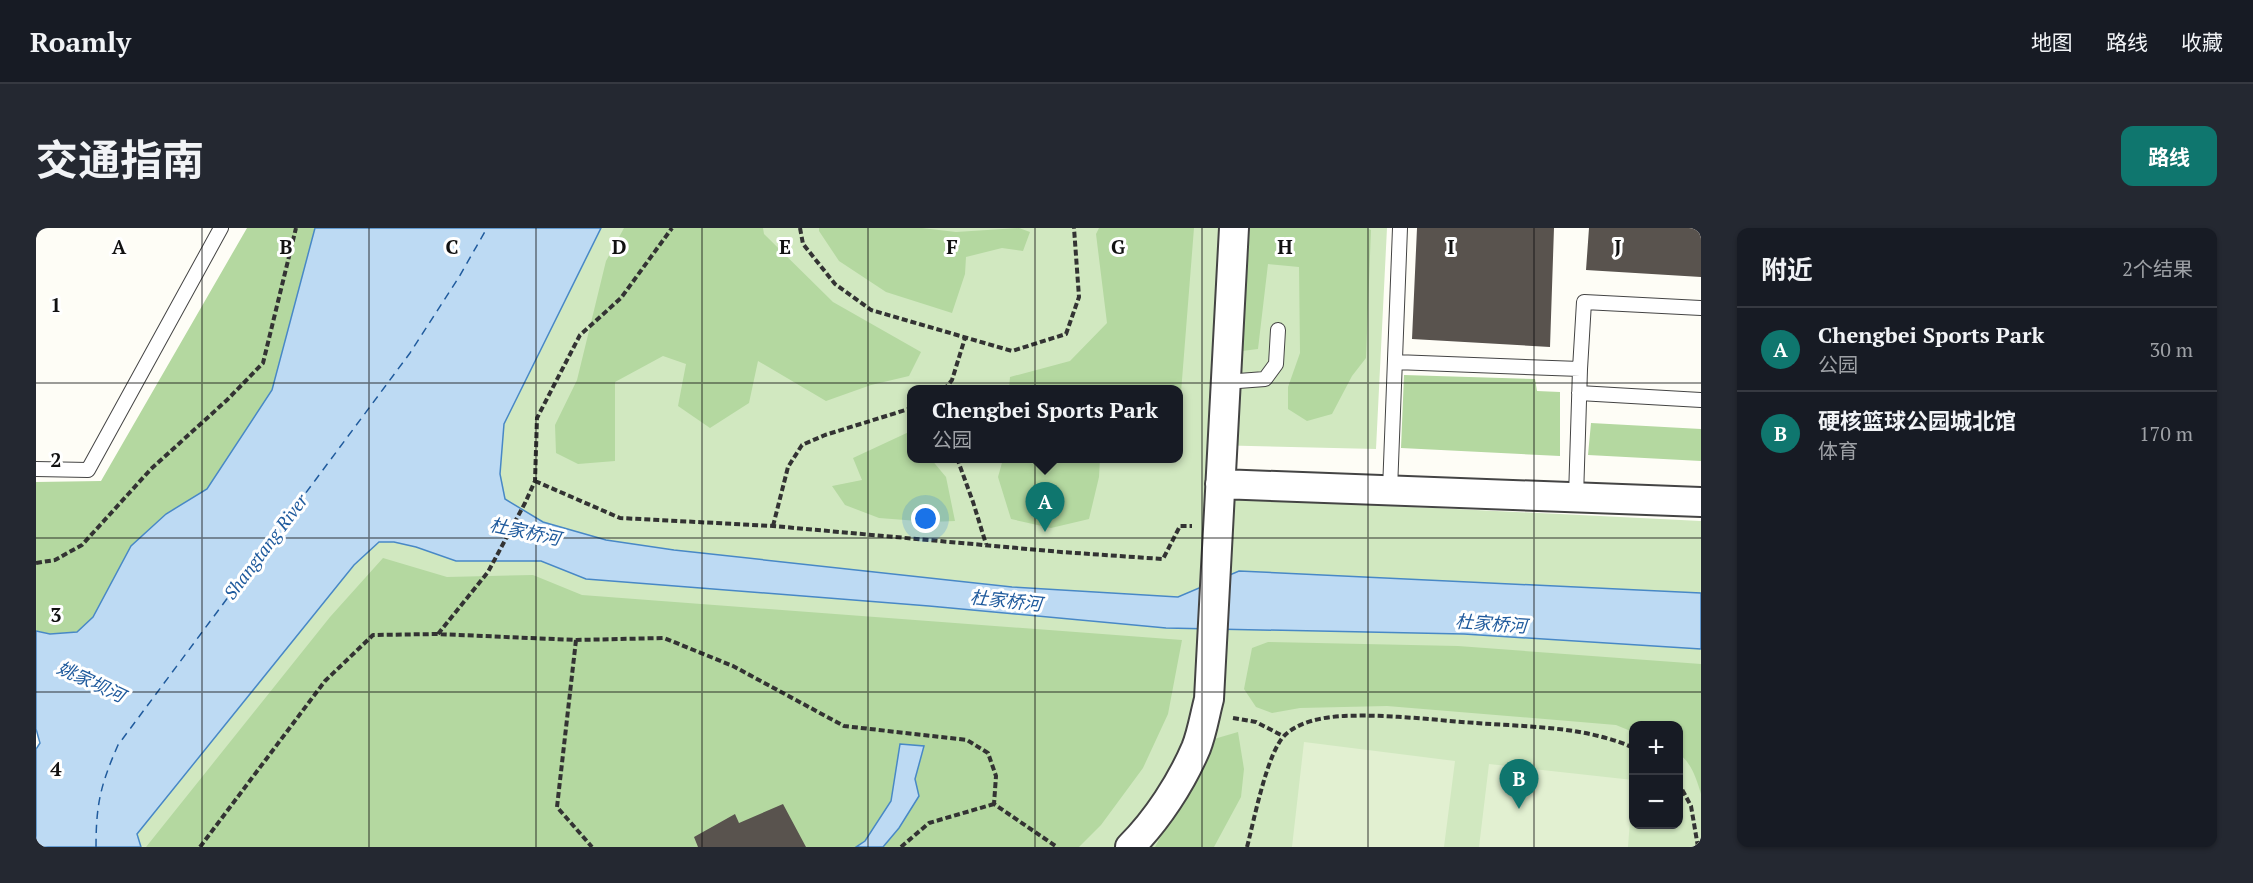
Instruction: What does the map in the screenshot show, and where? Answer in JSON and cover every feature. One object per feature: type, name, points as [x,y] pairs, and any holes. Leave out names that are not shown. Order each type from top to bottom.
[{"type":"street","points":[[1130,847],[1144,833],[1172,793],[1197,747],[1209,699],[1234,228]]},
{"type":"street","points":[[1220,484],[1701,502]]},
{"type":"lane","points":[[36,469],[88,470],[221,228]]},
{"type":"lane","points":[[1390,490],[1400,228]]},
{"type":"lane","points":[[1576,497],[1584,302],[1701,308]]},
{"type":"lane","points":[[1225,382],[1265,378],[1276,364],[1278,330]]},
{"type":"lane","points":[[1395,362],[1580,369]]},
{"type":"lane","points":[[1579,393],[1701,400]]},
{"type":"path","points":[[36,563],[55,560],[82,545],[151,469],[227,400],[263,363],[296,228]]},
{"type":"path","points":[[437,634],[488,572],[536,481],[537,418],[580,335],[621,298],[672,228]]},
{"type":"path","points":[[800,228],[803,244],[835,284],[871,310],[1012,351],[1066,334],[1079,297],[1074,228]]},
{"type":"path","points":[[948,385],[952,380],[965,338]]},
{"type":"path","points":[[773,526],[788,467],[802,445],[825,435],[907,410]]},
{"type":"path","points":[[959,463],[974,502],[986,544]]},
{"type":"path","points":[[536,481],[620,518],[773,526],[1163,559],[1180,526],[1218,526]]},
{"type":"path","points":[[200,847],[325,681],[373,635],[437,634],[576,640],[664,638],[733,666],[844,726],[967,740],[988,753],[996,776],[994,804]]},
{"type":"path","points":[[576,640],[557,807],[592,847]]},
{"type":"path","points":[[1247,847],[1272,756],[1283,736],[1299,725],[1320,719],[1343,716],[1391,716],[1568,731],[1617,741],[1629,746]]},
{"type":"path","points":[[1203,723],[1232,718],[1256,722],[1283,736]]},
{"type":"path","points":[[1683,791],[1691,806],[1698,847]]},
{"type":"path","points":[[901,847],[929,823],[994,804]]},
{"type":"path","points":[[994,804],[1057,847]]},
{"type":"green space","points":[[247,228],[315,228],[272,390],[207,489],[166,514],[131,546],[93,617],[77,632],[50,634],[36,631],[36,482],[101,481]]},
{"type":"green space","points":[[601,228],[1387,228],[1376,449],[1209,445],[1211,497],[1701,521],[1701,847],[141,847],[137,834],[354,565],[504,424]]},
{"type":"green space","points":[[624,228],[763,228],[764,234],[833,302],[921,352],[909,376],[871,385],[826,401],[758,361],[749,403],[710,428],[678,406],[686,364],[663,356],[615,382],[615,461],[578,464],[556,453],[555,425],[577,380],[606,261]]},
{"type":"green space","points":[[819,228],[922,228],[956,232],[1019,228],[1030,232],[1023,251],[1002,248],[966,257],[965,274],[952,313],[886,292],[839,261]]},
{"type":"green space","points":[[1099,228],[1194,228],[1182,385],[1009,385],[1010,377],[1070,361],[1107,323],[1096,234]]},
{"type":"green space","points":[[1250,228],[1367,228],[1371,230],[1366,358],[1352,376],[1332,414],[1307,421],[1288,409],[1288,387],[1300,353],[1299,267],[1268,264],[1258,349],[1242,351]]},
{"type":"green space","points":[[1404,375],[1535,379],[1537,391],[1560,392],[1560,456],[1401,448]]},
{"type":"green space","points":[[1591,423],[1701,429],[1701,461],[1588,455]]},
{"type":"green space","points":[[907,433],[907,463],[934,463],[946,477],[955,521],[931,522],[879,518],[845,505],[832,486],[862,480],[853,458]]},
{"type":"green space","points":[[1002,463],[1100,463],[1099,477],[1089,519],[1051,528],[1011,519],[998,477]]},
{"type":"green space","points":[[383,558],[447,577],[533,575],[582,595],[1182,640],[1168,714],[1143,768],[1101,825],[1079,847],[883,847],[899,828],[919,796],[915,779],[924,747],[900,744],[891,801],[865,841],[856,847],[146,847],[330,617]]},
{"type":"green space","points":[[1268,642],[1458,646],[1701,664],[1701,794],[1690,766],[1683,757],[1683,721],[1629,721],[1629,730],[1616,725],[1387,706],[1300,708],[1272,713],[1256,707],[1244,689],[1252,648]]},
{"type":"green space","points":[[1238,732],[1244,769],[1241,797],[1214,847],[1155,847],[1214,739]]},
{"type":"green space","points":[[1304,742],[1455,761],[1444,847],[1292,847]]},
{"type":"green space","points":[[1489,764],[1629,780],[1628,847],[1479,847]]},
{"type":"water","points":[[315,228],[601,228],[504,424],[500,474],[505,499],[543,522],[606,540],[674,550],[1012,587],[1178,597],[1239,571],[1701,593],[1701,649],[1464,634],[1166,628],[929,606],[586,579],[541,561],[456,561],[416,547],[394,542],[379,542],[354,565],[137,834],[141,847],[36,847],[36,749],[40,743],[36,729],[36,631],[50,634],[77,632],[93,617],[131,546],[166,514],[207,489],[272,390]]},
{"type":"water","points":[[900,744],[924,746],[915,779],[919,796],[899,828],[883,847],[856,847],[865,841],[891,801]]},
{"type":"building","points":[[1417,228],[1554,228],[1550,347],[1412,339]]},
{"type":"building","points":[[1589,228],[1701,228],[1701,277],[1586,270]]},
{"type":"building","points":[[783,804],[806,847],[698,847],[694,837],[735,814],[739,823]]},
{"type":"ferry route","points":[[96,847],[101,794],[107,771],[118,745],[410,353],[459,277],[487,228]]},
{"type":"place","name":"Chengbei Sports Park","points":[[1045,532]]},
{"type":"place","name":"硬核篮球公园城北馆","points":[[1519,809]]},
{"type":"water label","name":"杜家桥河","points":[[525,532]]},
{"type":"water label","name":"Shangtang River","points":[[266,547]]},
{"type":"water label","name":"杜家桥河","points":[[1006,601]]},
{"type":"water label","name":"杜家桥河","points":[[1491,624]]},
{"type":"water label","name":"姚家坝河","points":[[91,682]]}]
